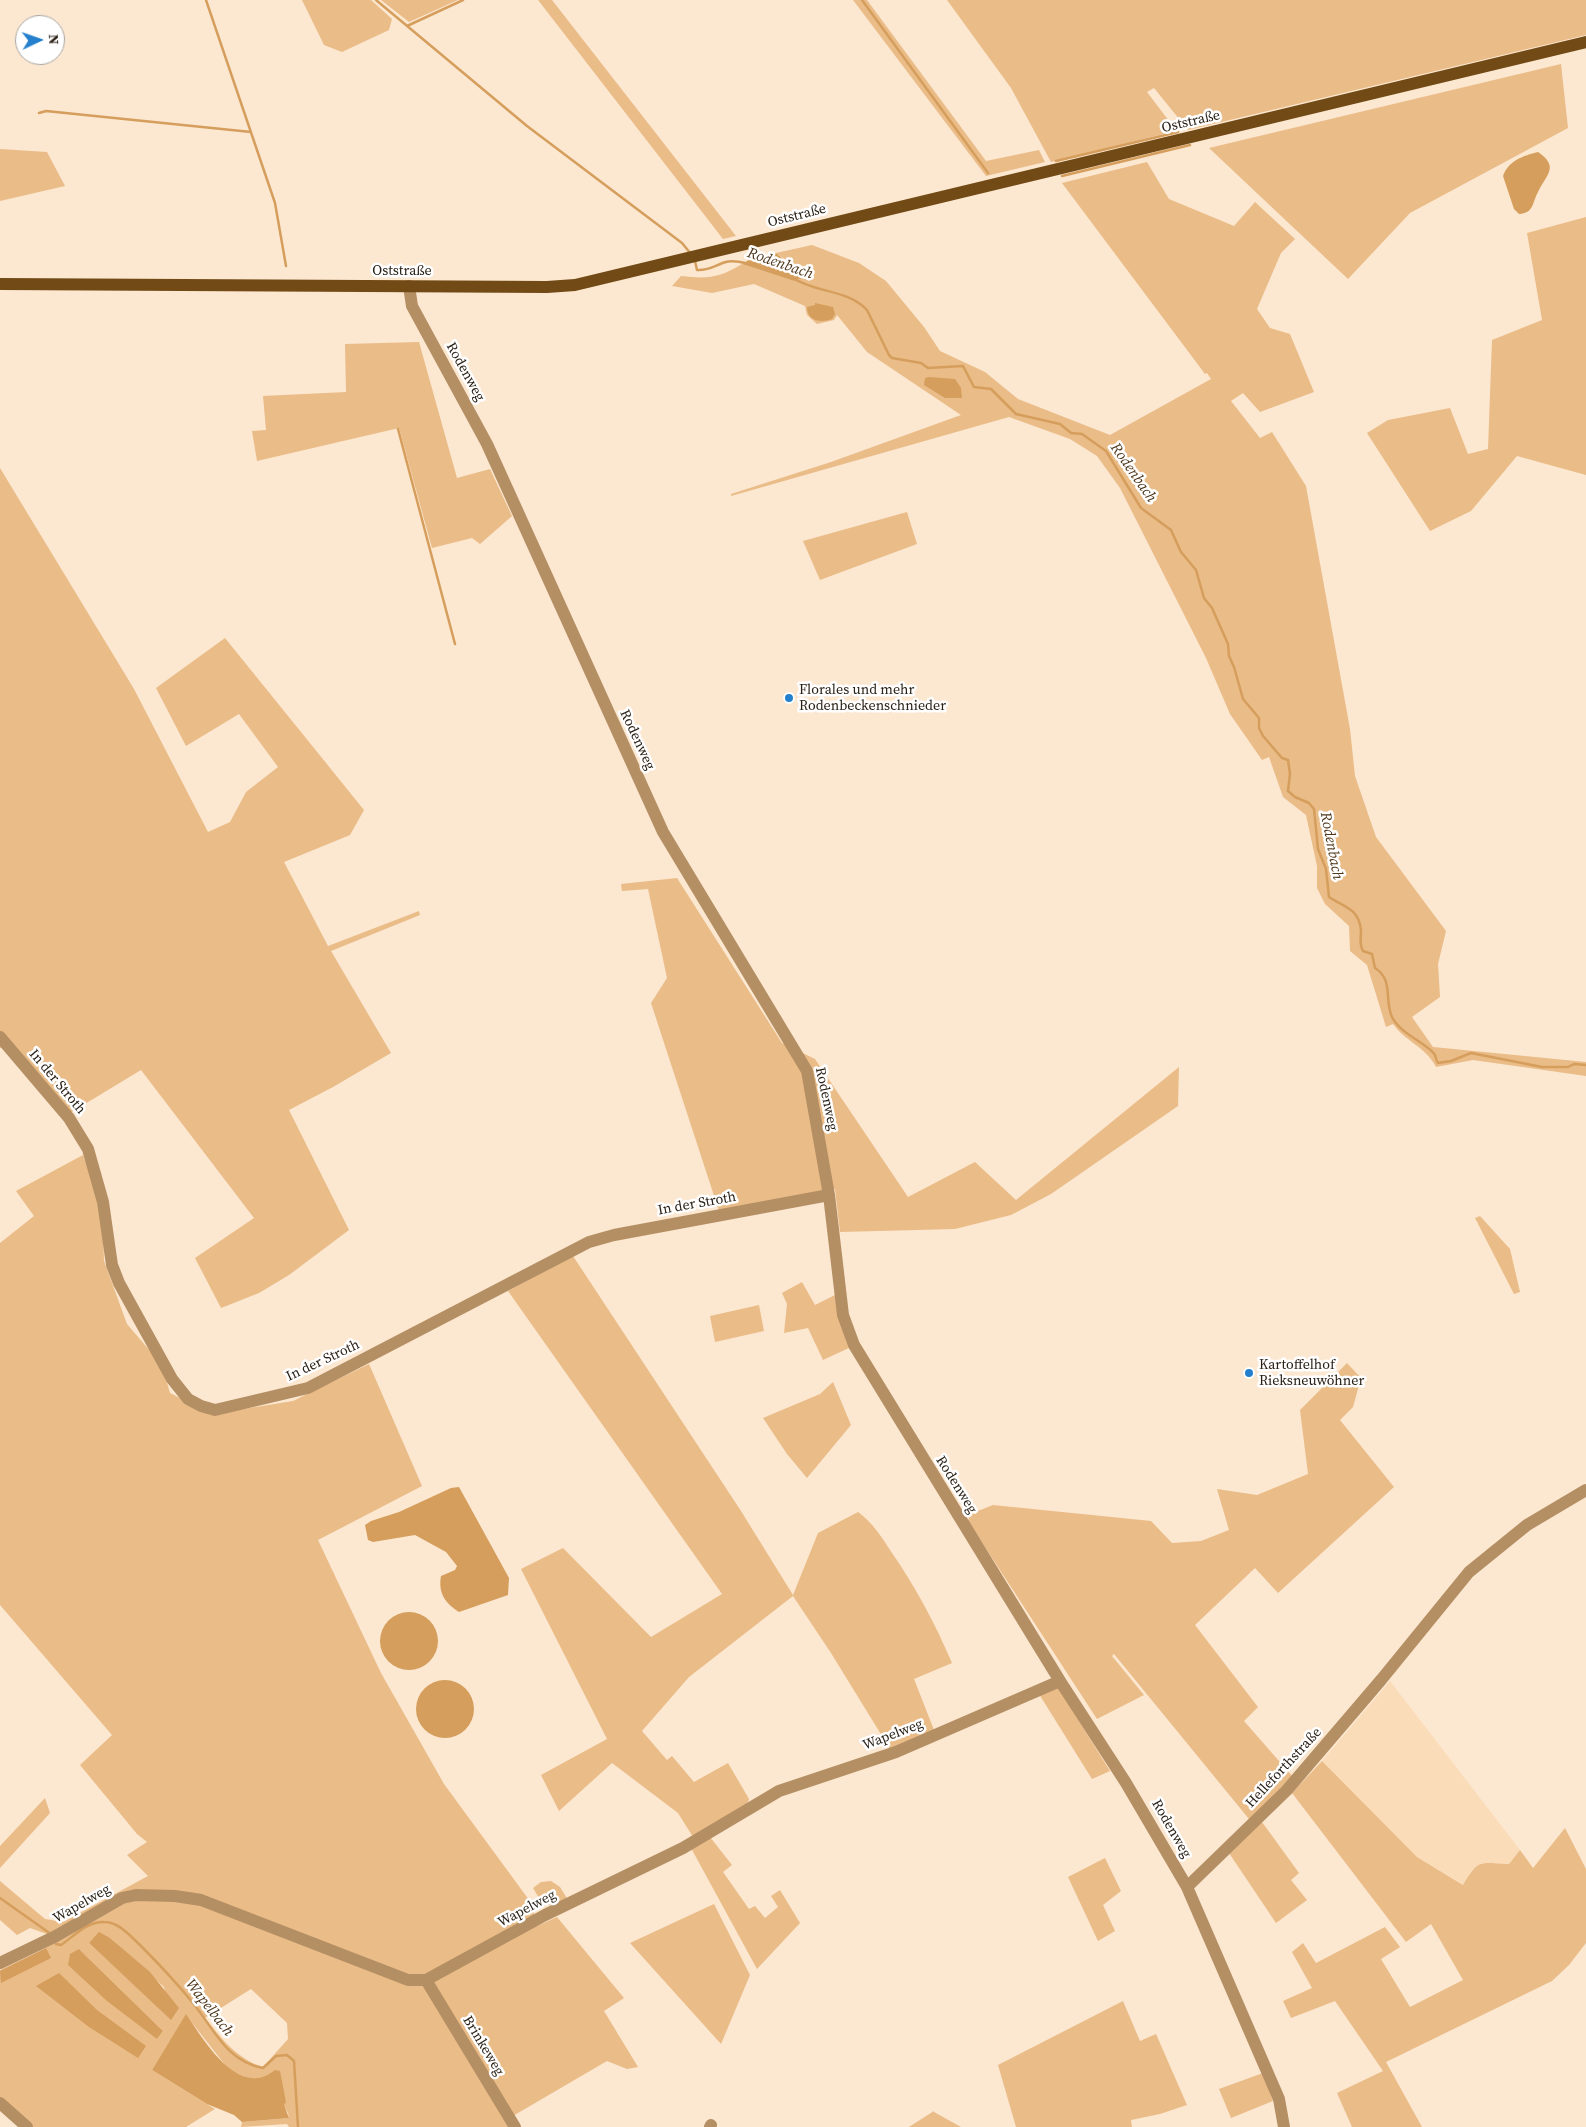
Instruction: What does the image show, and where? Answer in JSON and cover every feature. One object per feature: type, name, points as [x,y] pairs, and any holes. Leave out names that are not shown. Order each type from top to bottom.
[{"type":"main road","name":"Oststraße","points":[[0,284],[546,287],[575,285],[1586,42]]},
{"type":"street","name":"Rodenweg","points":[[409,286],[412,306],[487,444],[662,832],[807,1071],[829,1195],[843,1315],[854,1346],[1060,1681],[1126,1782],[1187,1888]]},
{"type":"street","name":"In der Stroth","points":[[0,1037],[69,1118],[88,1149],[103,1202],[112,1265],[128,1302],[172,1379],[188,1399],[215,1410],[308,1388],[589,1242],[614,1235],[829,1195]]},
{"type":"street","name":"Helleforthstraße","points":[[1187,1888],[1287,1790],[1382,1680],[1469,1572],[1527,1525],[1586,1490]]},
{"type":"street","name":"Wapelweg","points":[[0,1963],[50,1939],[122,1898],[136,1895],[175,1896],[201,1900],[408,1980],[426,1980],[545,1915],[683,1848],[779,1791],[896,1752],[1060,1681]]},
{"type":"street","points":[[1187,1888],[1280,2099],[1284,2127]]},
{"type":"street","name":"Brinkeweg","points":[[426,1980],[515,2127]]},
{"type":"street","points":[[0,2103],[27,2127]]},
{"type":"shaded area","points":[[302,0],[371,0],[392,19],[389,30],[342,52],[324,45]]},
{"type":"shaded area","points":[[381,0],[458,0],[409,22]]},
{"type":"shaded area","points":[[538,0],[552,0],[736,236],[723,239]]},
{"type":"shaded area","points":[[853,0],[867,0],[986,161],[1039,150],[1045,162],[986,176]]},
{"type":"shaded area","points":[[947,0],[1586,0],[1586,35],[1188,130],[1154,88],[1147,92],[1169,121],[1171,132],[1051,162],[1011,88]]},
{"type":"shaded area","points":[[1561,64],[1568,128],[1410,213],[1348,279],[1209,148]]},
{"type":"shaded area","points":[[0,149],[47,152],[65,186],[0,201]]},
{"type":"shaded area","points":[[1147,162],[1169,199],[1234,226],[1255,202],[1295,239],[1281,253],[1257,309],[1270,328],[1290,334],[1314,392],[1260,412],[1243,393],[1231,401],[1260,438],[1272,432],[1306,486],[1350,729],[1355,776],[1376,837],[1446,931],[1438,964],[1440,997],[1412,1017],[1433,1047],[1586,1062],[1586,1076],[1473,1060],[1436,1067],[1422,1050],[1393,1024],[1386,1027],[1367,965],[1350,951],[1349,926],[1325,904],[1317,888],[1317,866],[1306,815],[1283,797],[1269,757],[1262,760],[1230,714],[1206,658],[1120,488],[1097,456],[1070,439],[1009,417],[731,496],[731,494],[831,462],[961,415],[867,352],[837,315],[834,320],[817,324],[807,315],[805,306],[754,284],[712,293],[672,286],[681,276],[720,275],[742,264],[794,281],[803,278],[803,272],[776,253],[812,245],[859,263],[886,281],[924,327],[940,351],[985,372],[1018,399],[1110,435],[1211,379],[1207,373],[1205,374],[1062,183]]},
{"type":"shaded area","points":[[1586,217],[1586,475],[1517,456],[1471,511],[1430,531],[1367,433],[1388,420],[1450,408],[1468,454],[1488,449],[1492,340],[1542,320],[1527,233]]},
{"type":"shaded area","points":[[419,342],[457,478],[490,469],[512,516],[480,544],[472,538],[432,548],[399,428],[257,461],[252,431],[266,430],[263,396],[346,392],[345,344]]},
{"type":"shaded area","points":[[0,468],[134,689],[208,832],[230,822],[246,792],[278,767],[239,714],[186,746],[156,688],[225,638],[364,810],[350,835],[284,862],[328,946],[419,911],[420,915],[331,951],[391,1053],[289,1110],[349,1230],[289,1275],[259,1293],[221,1308],[195,1258],[254,1218],[141,1070],[70,1113],[11,1048],[0,1048]]},
{"type":"shaded area","points":[[907,512],[917,544],[820,580],[803,541]]},
{"type":"shaded area","points":[[677,878],[782,1043],[815,1059],[908,1197],[975,1162],[1016,1200],[1179,1067],[1178,1106],[1051,1194],[1011,1215],[955,1229],[840,1232],[835,1189],[720,1214],[651,1003],[667,978],[648,889],[622,891],[621,884]]},
{"type":"shaded area","points":[[83,1155],[102,1207],[104,1261],[127,1324],[162,1365],[170,1393],[212,1414],[293,1401],[369,1364],[422,1486],[318,1540],[381,1673],[444,1784],[532,1904],[537,1926],[557,1917],[624,1998],[604,2011],[638,2067],[627,2069],[607,2061],[506,2120],[510,2127],[289,2127],[287,2124],[241,2127],[242,2122],[289,2118],[288,2113],[267,2077],[250,2079],[229,2070],[186,2015],[152,2070],[215,2109],[186,2127],[31,2127],[0,2099],[0,1970],[46,1948],[47,1934],[30,1928],[17,1935],[0,1920],[0,1881],[45,1919],[63,1922],[148,1876],[127,1855],[147,1842],[137,1834],[80,1765],[112,1735],[0,1605],[0,1243],[34,1216],[16,1191]],"holes":[[[110,1938],[164,1987],[171,2019],[89,1943]],[[79,1949],[163,2031],[157,2039]],[[251,1989],[287,2023],[288,2039],[263,2067],[237,2053],[205,2018]]]},
{"type":"shaded area","points":[[1480,1216],[1510,1249],[1520,1292],[1514,1294],[1475,1218]]},
{"type":"shaded area","points":[[573,1256],[741,1511],[793,1595],[818,1533],[858,1512],[876,1530],[932,1619],[952,1663],[914,1679],[934,1730],[890,1749],[831,1653],[793,1596],[689,1677],[642,1731],[667,1760],[672,1756],[694,1782],[728,1763],[749,1799],[747,1805],[693,1837],[678,1813],[612,1763],[559,1811],[541,1775],[607,1739],[521,1569],[563,1548],[651,1637],[722,1594],[508,1291]]},
{"type":"shaded area","points":[[802,1282],[815,1305],[835,1295],[851,1347],[823,1360],[808,1328],[784,1333],[787,1304],[782,1293]]},
{"type":"shaded area","points":[[759,1305],[764,1331],[715,1342],[710,1316]]},
{"type":"shaded area","points":[[1347,1363],[1361,1378],[1353,1407],[1340,1420],[1394,1487],[1278,1593],[1255,1568],[1195,1625],[1258,1707],[1244,1721],[1293,1777],[1249,1819],[1114,1654],[1112,1656],[1144,1695],[1097,1719],[968,1521],[970,1514],[993,1505],[1151,1521],[1172,1543],[1201,1541],[1229,1530],[1217,1489],[1257,1495],[1308,1474],[1300,1410]]},
{"type":"shaded area","points":[[833,1382],[851,1425],[807,1478],[787,1454],[763,1418],[820,1394]]},
{"type":"shaded area","points":[[1390,1681],[1520,1850],[1509,1864],[1481,1863],[1471,1871],[1464,1885],[1417,1857],[1322,1761]]},
{"type":"shaded area","points":[[1057,1686],[1110,1771],[1092,1779],[1039,1694]]},
{"type":"shaded area","points":[[1322,1761],[1417,1857],[1463,1885],[1477,1866],[1485,1863],[1509,1864],[1520,1850],[1533,1868],[1565,1828],[1586,1869],[1586,1943],[1569,1965],[1552,1981],[1386,2062],[1422,2127],[1352,2127],[1337,2093],[1383,2071],[1335,2001],[1291,2018],[1283,2001],[1312,1988],[1292,1952],[1303,1943],[1316,1963],[1385,1927],[1400,1947],[1381,1959],[1410,2007],[1463,1980],[1431,1924],[1406,1942],[1292,1793]]},
{"type":"shaded area","points":[[45,1798],[50,1813],[0,1868],[0,1846]]},
{"type":"shaded area","points":[[1262,1822],[1299,1873],[1291,1880],[1307,1900],[1276,1923],[1229,1853]]},
{"type":"shaded area","points":[[710,1837],[732,1865],[723,1872],[749,1909],[755,1906],[765,1918],[778,1907],[771,1896],[780,1890],[800,1923],[757,1969],[691,1848]]},
{"type":"shaded area","points":[[1105,1858],[1121,1891],[1103,1905],[1115,1931],[1098,1941],[1068,1877]]},
{"type":"shaded area","points":[[551,1881],[560,1887],[568,1900],[549,1905],[539,1898],[533,1888],[541,1882]]},
{"type":"shaded area","points":[[714,1904],[750,1975],[721,2044],[630,1943]]},
{"type":"shaded area","points":[[1123,2001],[1140,2041],[1156,2034],[1187,2105],[1160,2114],[1131,2120],[1132,2127],[1016,2127],[998,2065]]},
{"type":"shaded area","points":[[1263,2073],[1273,2101],[1231,2118],[1219,2089]]},
{"type":"shaded area","points":[[934,2112],[961,2127],[909,2127]]},
{"type":"water","points":[[1538,152],[1548,162],[1549,171],[1530,210],[1519,214],[1514,209],[1503,176],[1513,162]]},
{"type":"water","points":[[776,253],[803,272],[803,278],[794,281],[742,264],[752,258]]},
{"type":"water","points":[[815,303],[833,307],[835,314],[832,319],[820,321],[812,318],[807,307],[815,305]]},
{"type":"water","points":[[925,378],[955,379],[961,388],[962,398],[945,398],[924,385]]},
{"type":"water","points":[[459,1487],[509,1578],[508,1595],[459,1612],[446,1601],[441,1588],[441,1576],[455,1570],[457,1566],[446,1552],[415,1535],[373,1542],[368,1540],[365,1525],[451,1488]]},
{"type":"water","points":[[409,1612],[420,1614],[430,1620],[436,1630],[438,1641],[436,1652],[430,1662],[420,1668],[409,1670],[398,1668],[388,1662],[382,1652],[380,1641],[382,1630],[388,1620],[398,1614]]},
{"type":"water","points":[[445,1680],[456,1682],[466,1688],[472,1698],[474,1709],[472,1720],[466,1730],[456,1736],[445,1738],[434,1736],[424,1730],[418,1720],[416,1709],[418,1698],[424,1688],[434,1682]]},
{"type":"water","points":[[99,1932],[110,1938],[150,1972],[179,2008],[171,2020],[89,1943]]},
{"type":"water","points":[[46,1948],[51,1958],[1,1983],[0,1971]]},
{"type":"water","points":[[79,1949],[163,2031],[157,2039],[107,2001],[68,1965],[70,1954]]},
{"type":"water","points":[[59,1973],[97,2010],[146,2046],[138,2058],[89,2027],[36,1986]]},
{"type":"water","points":[[186,2014],[212,2051],[235,2072],[248,2078],[261,2077],[275,2070],[280,2071],[286,2102],[284,2105],[289,2118],[242,2122],[234,2115],[207,2104],[152,2070]]},
{"type":"waterway","points":[[206,0],[275,203],[286,266]]},
{"type":"waterway","name":"Rodenbach","points":[[376,0],[527,126],[682,243],[691,254]]},
{"type":"waterway","points":[[407,26],[463,0]]},
{"type":"waterway","points":[[862,0],[988,173]]},
{"type":"waterway","points":[[39,113],[46,111],[251,132]]},
{"type":"waterway","points":[[1056,161],[1178,132]]},
{"type":"waterway","points":[[1062,176],[1190,145]]},
{"type":"waterway","name":"Rodenbach","points":[[695,261],[697,270],[704,270],[730,261],[745,263]]},
{"type":"waterway","name":"Rodenbach","points":[[793,278],[859,303],[867,310],[892,358],[921,363],[928,368],[963,366],[974,387],[991,389],[1016,414],[1060,424],[1071,433],[1082,434],[1106,451],[1141,508],[1171,530],[1181,552],[1196,570],[1204,598],[1212,608],[1228,644],[1229,656],[1243,699],[1259,718],[1259,728],[1263,736],[1282,758],[1288,760],[1290,774],[1288,791],[1295,797],[1309,803],[1314,809],[1318,849],[1326,869],[1329,897],[1349,909],[1357,917],[1360,923],[1360,941],[1363,951],[1372,954],[1375,968],[1385,978],[1390,1011],[1392,1017],[1402,1029],[1432,1051],[1438,1063],[1451,1061],[1471,1053],[1542,1067],[1568,1067],[1574,1064],[1586,1065]]},
{"type":"waterway","points":[[398,429],[455,644]]},
{"type":"waterway","name":"Wapelbach","points":[[0,1898],[48,1932]]},
{"type":"waterway","name":"Wapelbach","points":[[56,1944],[61,1945],[81,1930],[98,1922],[114,1924],[123,1930],[173,1980],[193,2003],[222,2043],[240,2059],[251,2065],[263,2068],[276,2056],[287,2055],[294,2061],[298,2127]]},
{"type":"place","name":"Florales und mehr Rodenbeckenschnieder","points":[[789,698]]},
{"type":"place","name":"Kartoffelhof Rieksneuwöhner","points":[[1249,1373]]}]
